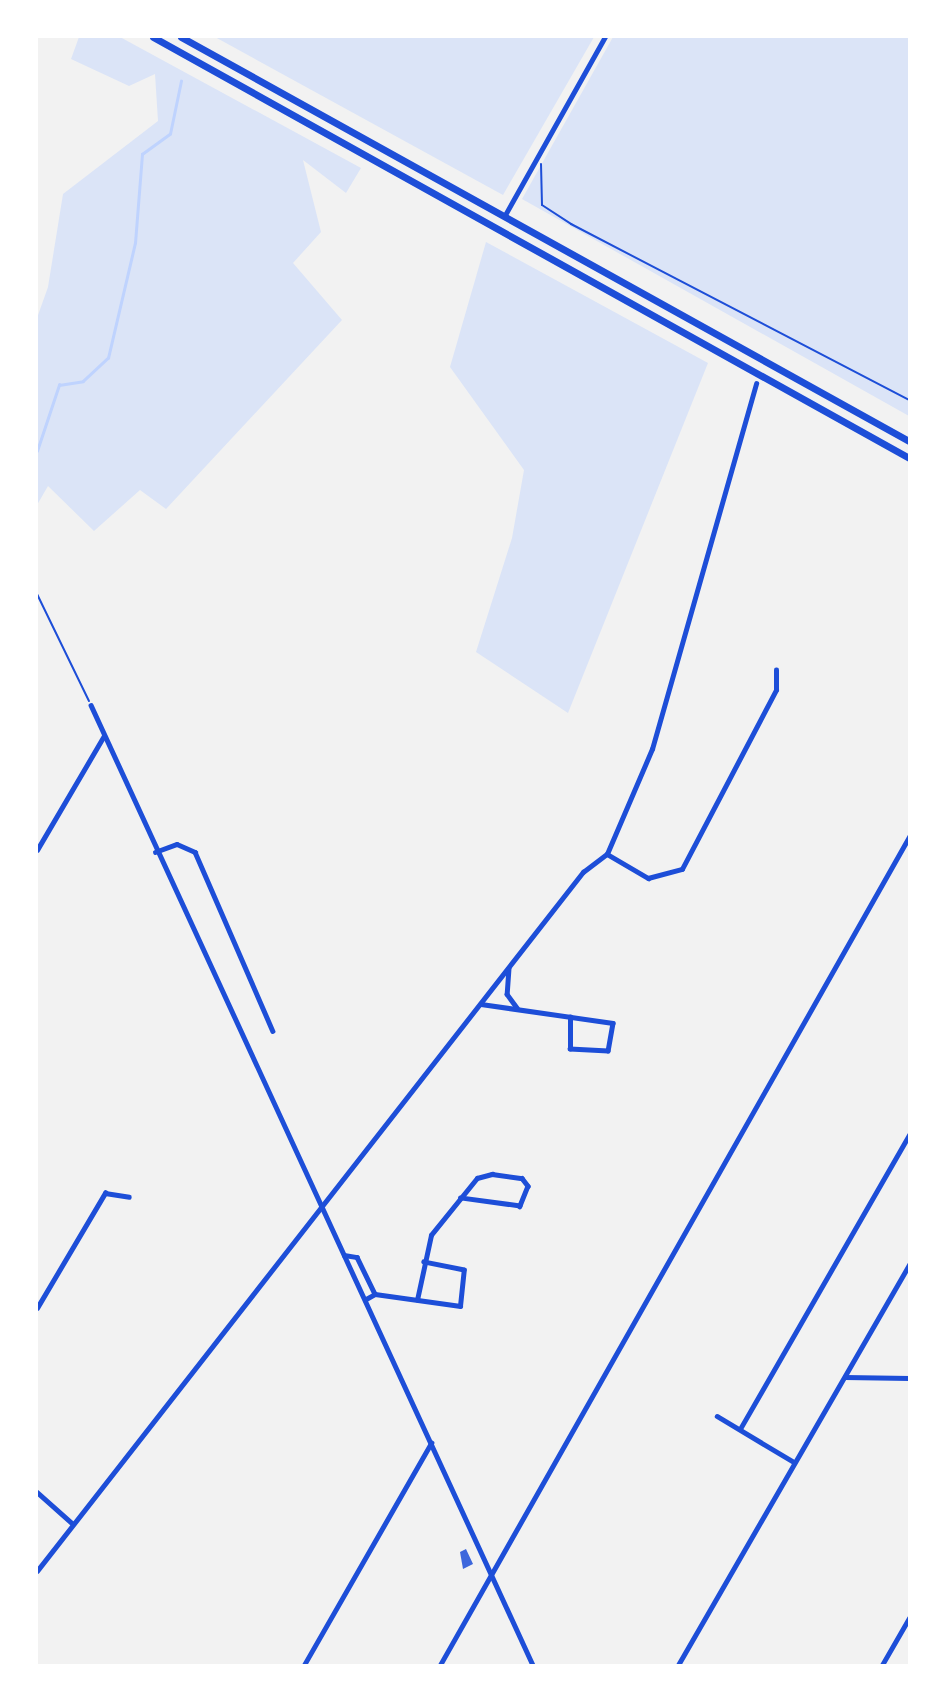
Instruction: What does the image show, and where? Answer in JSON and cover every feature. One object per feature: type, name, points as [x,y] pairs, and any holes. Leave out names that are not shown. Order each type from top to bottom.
[{"type":"highway","points":[[153,37],[909,458]]},
{"type":"highway","points":[[181,37],[909,441]]},
{"type":"street","points":[[505,215],[606,37]]},
{"type":"street","points":[[37,1571],[583,872],[607,855],[652,749],[756,383]]},
{"type":"street","points":[[607,855],[648,878],[682,869],[776,690],[776,670]]},
{"type":"street","points":[[91,705],[155,852],[322,1203],[533,1665]]},
{"type":"street","points":[[37,850],[104,736]]},
{"type":"street","points":[[440,1665],[909,838]]},
{"type":"street","points":[[155,852],[177,844],[195,852],[273,1031]]},
{"type":"street","points":[[509,967],[507,995],[518,1008]]},
{"type":"street","points":[[480,1003],[613,1023],[608,1051],[570,1049],[570,1017]]},
{"type":"street","points":[[740,1429],[909,1135]]},
{"type":"street","points":[[417,1300],[431,1235],[461,1198],[481,1174],[522,1178],[527,1186],[520,1206],[461,1198]]},
{"type":"street","points":[[37,1308],[105,1194],[129,1197]]},
{"type":"street","points":[[344,1255],[357,1257],[375,1294]]},
{"type":"street","points":[[366,1299],[375,1294],[456,1307],[463,1302],[464,1270],[424,1262]]},
{"type":"street","points":[[678,1665],[909,1265]]},
{"type":"street","points":[[844,1377],[909,1378]]},
{"type":"street","points":[[717,1416],[794,1462]]},
{"type":"street","points":[[304,1665],[432,1443]]},
{"type":"street","points":[[37,1492],[73,1524]]},
{"type":"street","points":[[882,1665],[909,1618]]},
{"type":"path","points":[[542,149],[542,205],[909,400]]},
{"type":"path","points":[[37,594],[91,705]]},
{"type":"shaded area","points":[[79,37],[120,37],[361,168],[346,193],[303,160],[321,232],[293,263],[342,320],[166,509],[140,490],[94,531],[48,486],[37,505],[37,318],[48,287],[63,194],[158,121],[155,74],[129,86],[71,59]]},
{"type":"shaded area","points":[[215,37],[594,37],[503,195]]},
{"type":"shaded area","points":[[613,37],[909,37],[909,416],[522,199]]},
{"type":"shaded area","points":[[486,242],[708,363],[568,713],[476,652],[512,538],[524,470],[450,367]]},
{"type":"building","points":[[466,1549],[473,1564],[463,1569],[460,1552]]},
{"type":"waterway","points":[[37,451],[59,385],[83,381],[108,358],[135,243],[142,154],[170,134],[181,81]]}]
